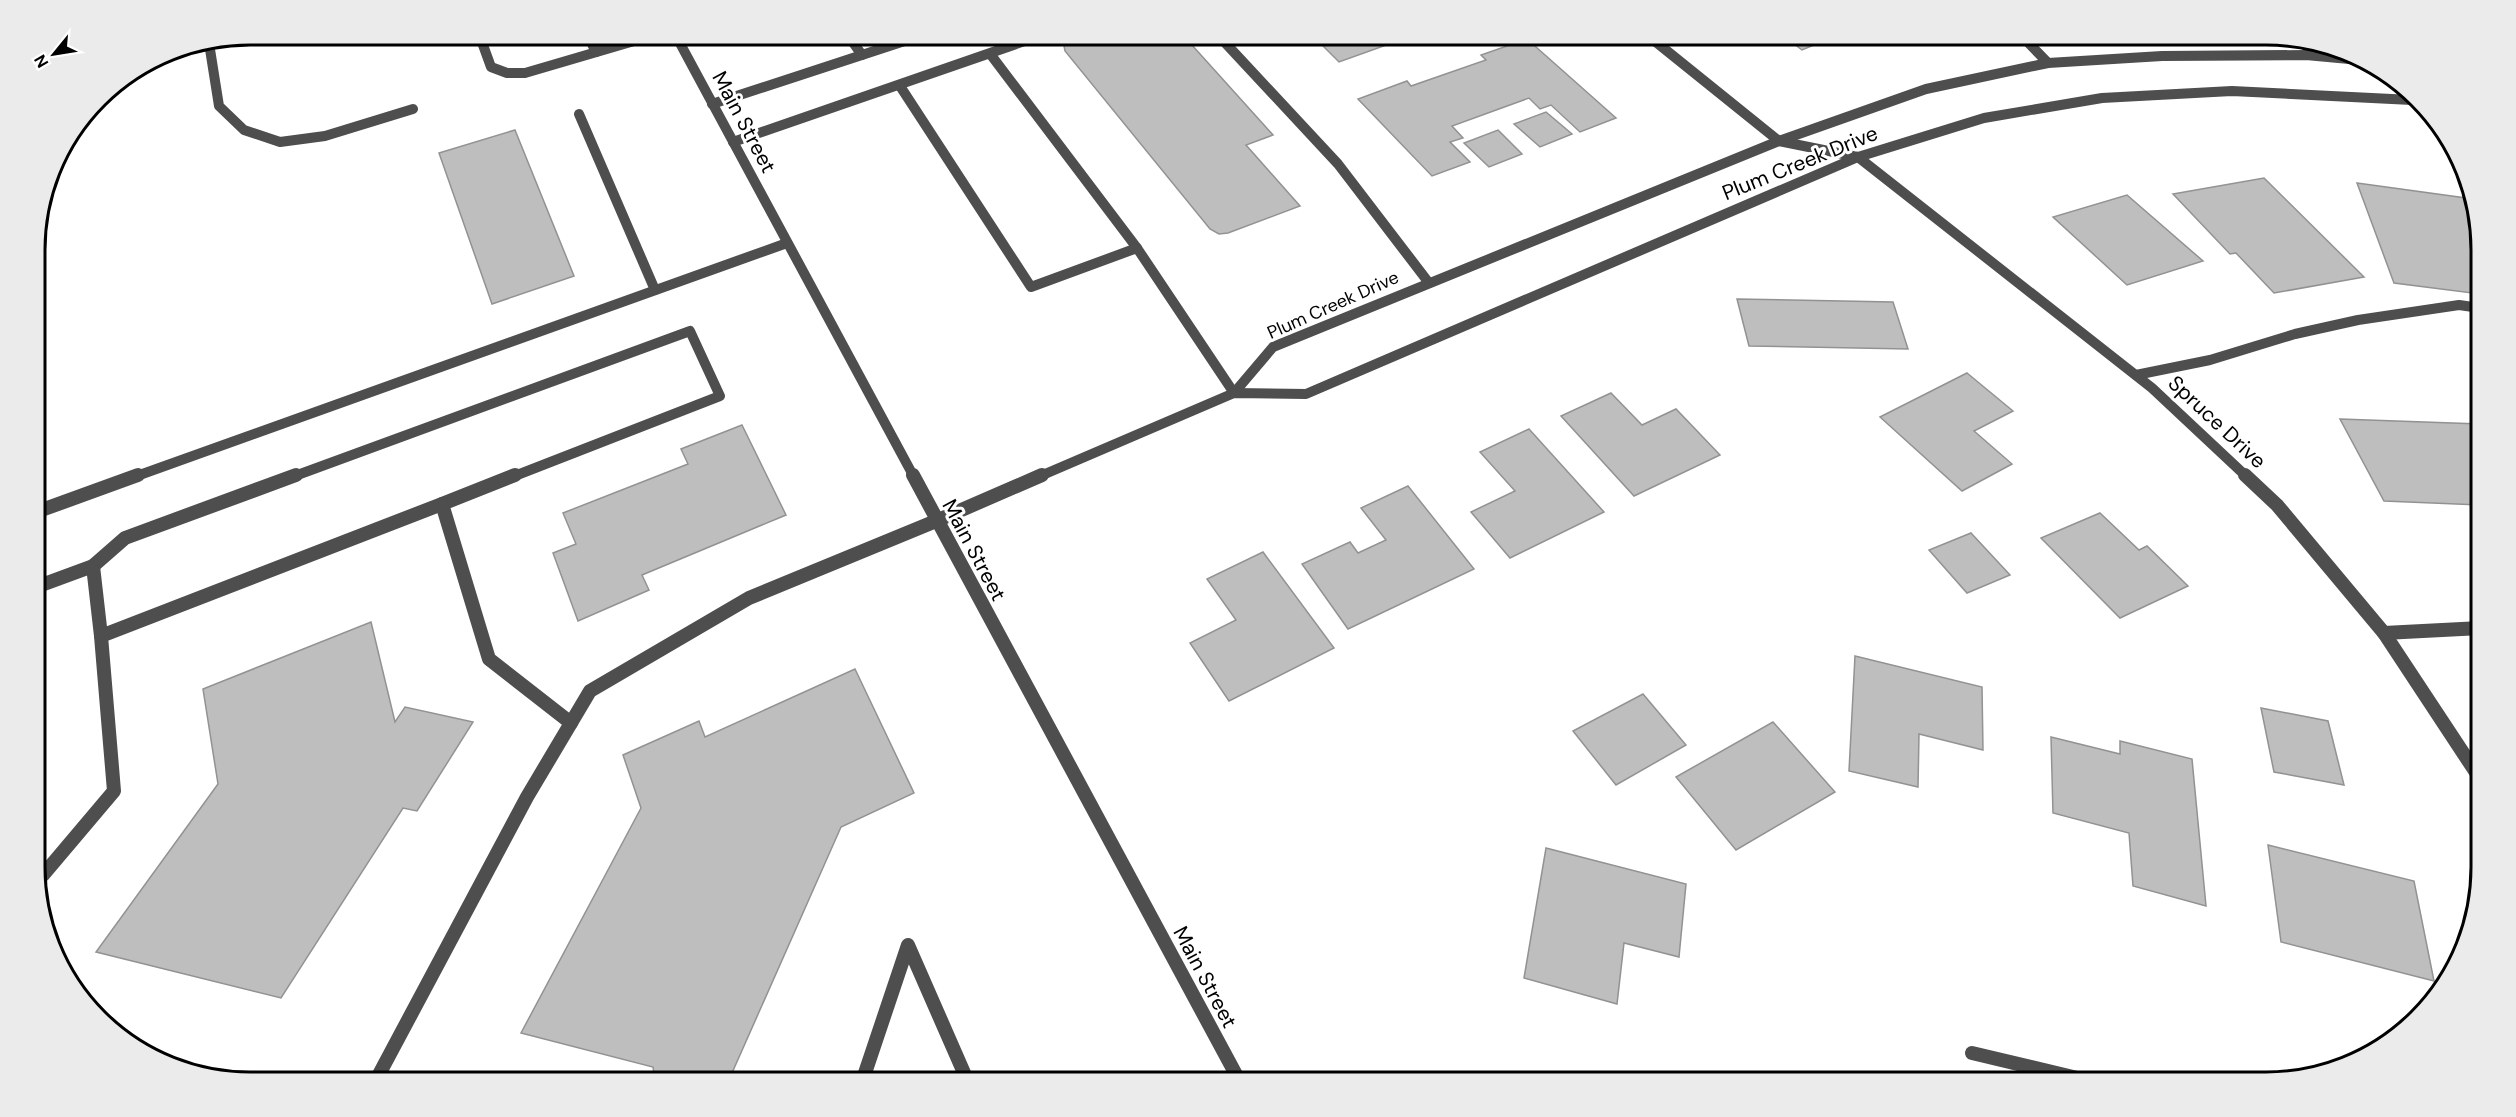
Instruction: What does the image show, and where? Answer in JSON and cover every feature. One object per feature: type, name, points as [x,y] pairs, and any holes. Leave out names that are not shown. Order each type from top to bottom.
[{"type":"street","points":[[483,45],[491,67],[507,73],[525,73],[620,45]]},
{"type":"street","points":[[592,45],[596,52]]},
{"type":"street","name":"Main Street","points":[[681,45],[1235,1072]]},
{"type":"street","points":[[855,45],[862,55]]},
{"type":"street","points":[[712,104],[892,45]]},
{"type":"street","points":[[733,142],[1017,45]]},
{"type":"street","points":[[1227,45],[1338,164],[1429,283]]},
{"type":"street","points":[[1660,45],[1779,141],[1858,157]]},
{"type":"street","points":[[2031,45],[2048,63]]},
{"type":"street","points":[[210,49],[219,106],[244,130],[280,142],[325,136],[413,109]]},
{"type":"street","points":[[991,55],[1137,248],[1234,393]]},
{"type":"street","name":"Plum Creek Drive","points":[[1234,393],[1273,347],[1779,141],[1926,89],[2048,63],[2162,56],[2306,55],[2335,58]]},
{"type":"street","points":[[900,86],[1031,287],[1137,248]]},
{"type":"street","name":"Plum Creek Drive","points":[[380,1072],[527,797],[590,691],[749,598],[936,521],[1234,393],[1306,394],[1858,157],[1984,118],[2102,98],[2232,91],[2405,100]]},
{"type":"street","points":[[579,114],[656,290]]},
{"type":"street","name":"Spruce Drive","points":[[1858,157],[2152,387],[2277,505],[2384,633],[2471,765]]},
{"type":"street","points":[[45,509],[787,243]]},
{"type":"street","points":[[2136,375],[2210,360],[2295,334],[2358,320],[2459,305],[2471,307]]},
{"type":"street","points":[[45,584],[93,566],[125,538],[690,331],[720,396],[101,636]]},
{"type":"street","points":[[442,504],[489,659],[571,723]]},
{"type":"street","points":[[45,872],[114,791],[93,566]]},
{"type":"street","points":[[2384,633],[2471,629]]},
{"type":"street","points":[[865,1072],[908,945],[964,1072]]},
{"type":"street","points":[[1972,1053],[2052,1072]]},
{"type":"building","points":[[1192,45],[1273,135],[1246,145],[1300,206],[1228,233],[1219,234],[1210,229],[1065,51],[1064,46]]},
{"type":"building","points":[[1322,45],[1386,45],[1339,62]]},
{"type":"building","points":[[1510,45],[1534,45],[1616,118],[1580,132],[1551,105],[1540,109],[1529,98],[1452,126],[1463,138],[1450,142],[1470,162],[1432,176],[1358,99],[1407,81],[1411,86],[1486,60],[1481,55]]},
{"type":"building","points":[[1795,45],[1814,45],[1802,50]]},
{"type":"building","points":[[1546,112],[1572,134],[1540,147],[1514,124]]},
{"type":"building","points":[[515,130],[574,276],[492,304],[439,153]]},
{"type":"building","points":[[1498,130],[1522,154],[1489,167],[1464,143]]},
{"type":"building","points":[[2264,178],[2364,277],[2274,293],[2236,253],[2230,254],[2173,194]]},
{"type":"building","points":[[2357,183],[2464,198],[2471,250],[2471,293],[2394,283]]},
{"type":"building","points":[[2127,195],[2203,261],[2127,285],[2053,217]]},
{"type":"building","points":[[1737,299],[1893,302],[1908,349],[1749,346]]},
{"type":"building","points":[[1967,373],[2013,411],[1974,431],[2012,464],[1962,491],[1880,417]]},
{"type":"building","points":[[1611,393],[1642,425],[1676,409],[1720,455],[1634,496],[1561,416]]},
{"type":"building","points":[[2340,419],[2471,424],[2471,505],[2384,501]]},
{"type":"building","points":[[742,425],[786,515],[642,575],[649,590],[578,621],[553,553],[576,544],[563,513],[688,464],[681,449]]},
{"type":"building","points":[[1529,429],[1604,512],[1510,558],[1471,512],[1515,491],[1480,452]]},
{"type":"building","points":[[1408,486],[1474,569],[1348,629],[1302,564],[1350,542],[1358,553],[1386,540],[1361,508]]},
{"type":"building","points":[[2100,513],[2139,550],[2147,546],[2188,586],[2120,618],[2041,538]]},
{"type":"building","points":[[1971,533],[2010,575],[1967,593],[1929,550]]},
{"type":"building","points":[[1263,552],[1334,648],[1229,701],[1190,643],[1236,620],[1207,579]]},
{"type":"building","points":[[371,622],[395,722],[405,707],[473,722],[417,811],[403,808],[281,998],[96,952],[218,784],[203,689]]},
{"type":"building","points":[[1855,656],[1982,687],[1983,750],[1919,734],[1918,787],[1849,771]]},
{"type":"building","points":[[855,669],[914,793],[841,827],[732,1072],[654,1072],[653,1067],[521,1033],[641,808],[623,755],[699,721],[705,737]]},
{"type":"building","points":[[1643,694],[1686,745],[1616,785],[1573,731]]},
{"type":"building","points":[[2261,708],[2328,721],[2344,785],[2274,772]]},
{"type":"building","points":[[1773,722],[1835,792],[1736,850],[1676,777]]},
{"type":"building","points":[[2051,737],[2120,754],[2120,741],[2192,759],[2206,906],[2133,886],[2129,833],[2053,813]]},
{"type":"building","points":[[2268,845],[2414,881],[2434,981],[2281,942]]},
{"type":"building","points":[[1546,848],[1686,884],[1679,957],[1624,943],[1617,1004],[1524,978]]}]
